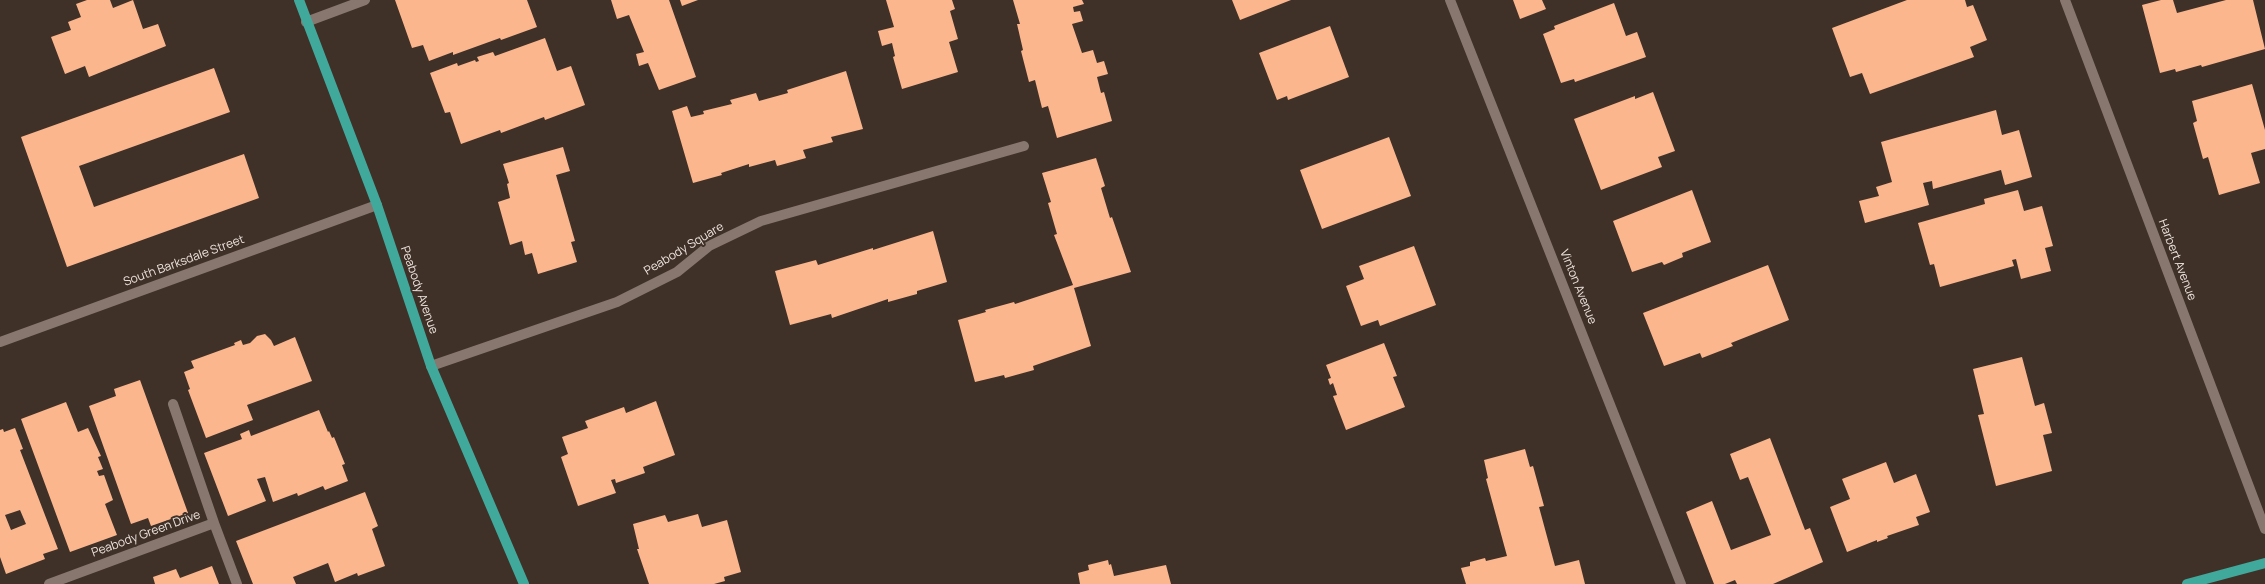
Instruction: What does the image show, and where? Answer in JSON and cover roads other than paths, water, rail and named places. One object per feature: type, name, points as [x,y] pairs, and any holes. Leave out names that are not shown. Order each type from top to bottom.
[{"type":"main road","name":"Peabody Avenue","points":[[299,0],[306,22],[377,205],[431,366],[524,584]]},
{"type":"main road","points":[[2187,584],[2265,563]]},
{"type":"street","points":[[306,22],[365,0]]},
{"type":"street","name":"Vinton Avenue","points":[[1450,0],[1681,584]]},
{"type":"street","name":"Harbert Avenue","points":[[2065,0],[2265,529]]},
{"type":"street","name":"Peabody Square","points":[[431,366],[617,302],[677,272],[709,246],[761,221],[1024,146]]},
{"type":"street","name":"South Barksdale Street","points":[[0,342],[377,205]]},
{"type":"street","points":[[173,404],[214,523]]},
{"type":"street","name":"Peabody Green Drive","points":[[48,584],[214,523],[237,584]]}]
